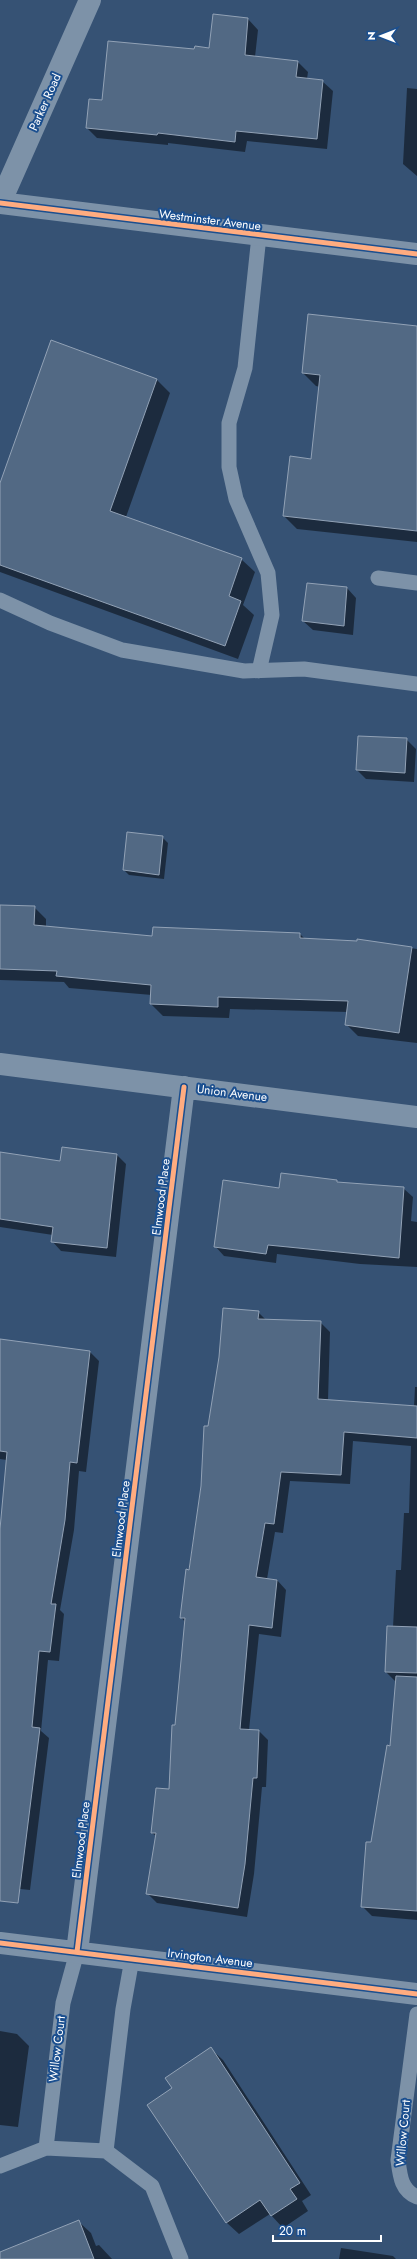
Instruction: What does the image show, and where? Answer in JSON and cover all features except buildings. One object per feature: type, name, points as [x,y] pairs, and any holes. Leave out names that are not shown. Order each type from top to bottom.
[{"type":"street","name":"Parker Road","points":[[0,203],[90,0]]},
{"type":"street","name":"Westminster Avenue","points":[[0,203],[259,236],[417,254]]},
{"type":"street","name":"Union Avenue","points":[[0,1064],[417,1117]]},
{"type":"street","name":"Elmwood Place","points":[[77,1952],[184,1087]]},
{"type":"street","name":"Irvington Avenue","points":[[0,1943],[417,1994]]},
{"type":"lane","points":[[259,236],[245,368],[229,423],[229,467],[236,499],[268,572],[272,615],[259,671]]},
{"type":"lane","points":[[378,578],[417,583]]},
{"type":"lane","points":[[0,600],[50,623],[122,650],[244,671],[304,669],[417,684]]},
{"type":"lane","name":"Willow Court","points":[[46,2148],[63,2003],[77,1952]]},
{"type":"lane","points":[[106,2151],[123,2009],[132,1959]]},
{"type":"lane","name":"Willow Court","points":[[417,2014],[398,2160],[400,2181],[410,2194],[417,2197]]},
{"type":"lane","points":[[0,2166],[46,2148],[106,2151],[152,2186],[181,2259]]},
{"type":"cycle path","points":[[0,203],[417,254]]},
{"type":"cycle path","points":[[77,1952],[184,1087]]},
{"type":"cycle path","points":[[0,1943],[417,1994]]}]
